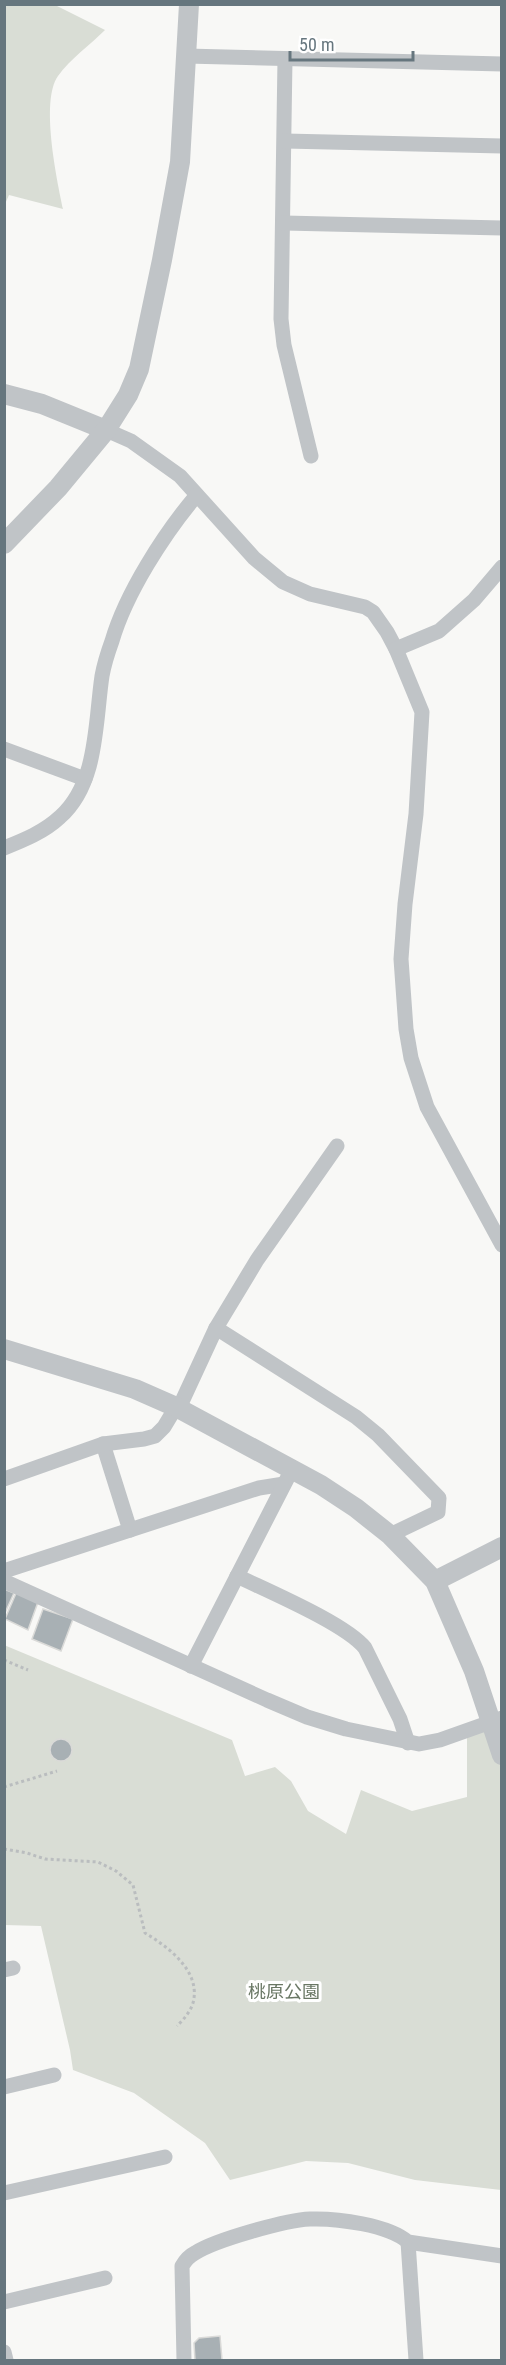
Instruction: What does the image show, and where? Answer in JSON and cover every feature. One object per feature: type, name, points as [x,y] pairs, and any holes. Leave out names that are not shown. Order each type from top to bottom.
[{"type":"street","points":[[4,544],[58,488],[106,430],[128,395],[139,369],[180,162],[189,4]]},
{"type":"street","points":[[186,56],[501,64]]},
{"type":"street","points":[[285,59],[281,319],[284,345],[311,456]]},
{"type":"street","points":[[285,141],[501,146]]},
{"type":"street","points":[[284,223],[501,228]]},
{"type":"street","points":[[4,394],[42,404],[131,441],[180,476],[254,558],[284,582],[310,594],[365,607],[373,612],[396,649],[422,712],[416,814],[401,959],[406,1029],[411,1058],[427,1107],[501,1245]]},
{"type":"street","points":[[4,848],[27,839],[62,816],[85,779],[94,742],[102,674],[112,638],[130,598],[156,552],[174,522],[196,496]]},
{"type":"street","points":[[396,649],[439,631],[474,600],[501,567]]},
{"type":"street","points":[[4,749],[85,779]]},
{"type":"street","points":[[4,1479],[103,1444],[155,1436],[164,1427],[177,1407],[216,1328],[257,1260],[337,1146]]},
{"type":"street","points":[[216,1328],[356,1417],[378,1435],[438,1498],[438,1512],[390,1535]]},
{"type":"street","points":[[4,1349],[135,1389],[177,1407],[288,1478],[321,1485],[390,1535],[435,1581],[496,1719],[501,1755]]},
{"type":"street","points":[[103,1444],[130,1530]]},
{"type":"street","points":[[4,1571],[288,1478]]},
{"type":"street","points":[[191,1666],[288,1478]]},
{"type":"street","points":[[435,1581],[501,1547]]},
{"type":"street","points":[[237,1576],[319,1617],[357,1639],[365,1648],[400,1719],[408,1743]]},
{"type":"street","points":[[4,1581],[307,1717],[346,1729],[419,1744],[440,1740],[496,1719]]},
{"type":"street","points":[[4,2086],[54,2075]]},
{"type":"street","points":[[4,2193],[165,2157]]},
{"type":"street","points":[[184,2361],[181,2272],[185,2262],[193,2254],[247,2234],[280,2224],[310,2219],[340,2221],[399,2234],[408,2242],[501,2256]]},
{"type":"street","points":[[408,2242],[416,2361]]},
{"type":"street","points":[[4,2302],[105,2278]]},
{"type":"street","points":[[4,2352],[6,2361]]},
{"type":"path","points":[[4,1660],[28,1670]]},
{"type":"path","points":[[4,1787],[57,1771]]},
{"type":"path","points":[[4,1850],[27,1853],[45,1860],[98,1862],[116,1871],[133,1885],[145,1933],[165,1946],[181,1962],[194,1985],[194,2000],[177,2026]]},
{"type":"green space","points":[[5,4],[55,5],[105,30],[63,70],[53,88],[50,103],[51,141],[63,209],[9,195],[5,204]]},
{"type":"green space","name":"桃原公園","points":[[4,1645],[232,1740],[245,1776],[275,1767],[291,1781],[308,1811],[346,1834],[361,1790],[412,1811],[467,1797],[467,1730],[491,1721],[502,1755],[501,2190],[415,2180],[348,2163],[306,2161],[230,2180],[205,2143],[134,2093],[73,2070],[41,1926],[5,1925]]},
{"type":"building","points":[[4,1589],[14,1593],[4,1615]]},
{"type":"building","points":[[17,1591],[38,1602],[28,1630],[5,1619]]},
{"type":"building","points":[[43,1609],[73,1619],[61,1651],[32,1639]]},
{"type":"building","points":[[61,1739],[69,1742],[72,1750],[69,1758],[61,1761],[53,1758],[50,1750],[53,1742]]},
{"type":"building","points":[[220,2336],[222,2360],[195,2360],[194,2343],[199,2338]]}]
